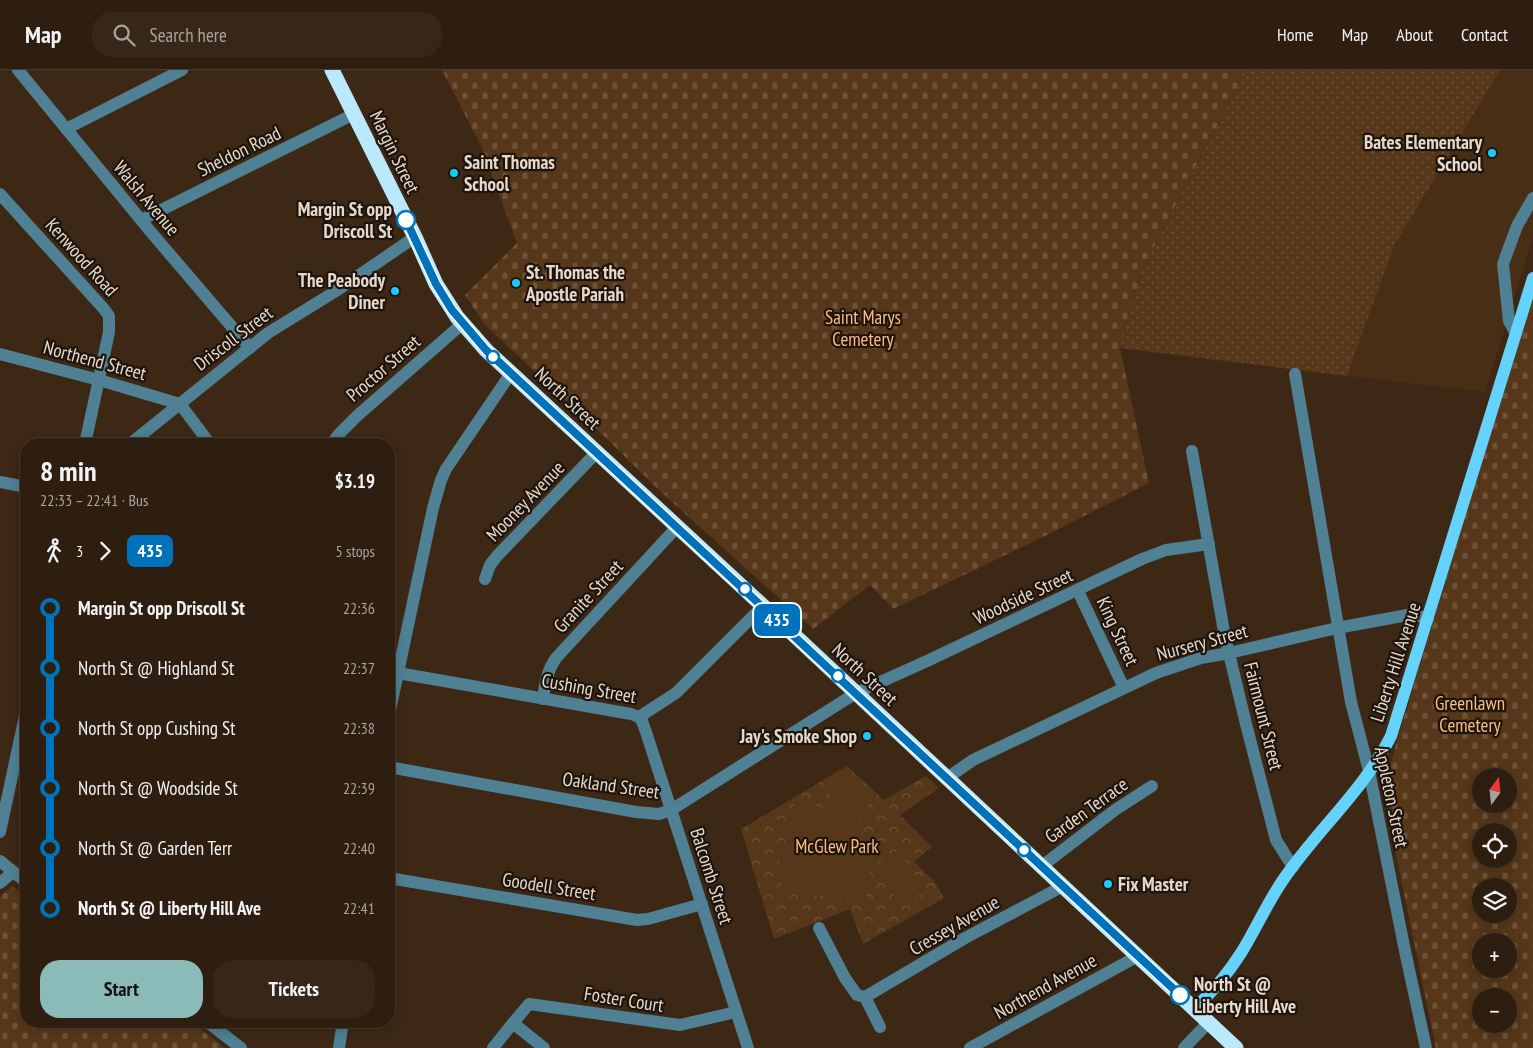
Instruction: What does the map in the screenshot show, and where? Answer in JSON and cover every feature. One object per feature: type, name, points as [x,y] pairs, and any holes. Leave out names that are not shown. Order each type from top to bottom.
[{"type":"highway","name":"Margin Street","points":[[332,70],[415,237],[436,284],[464,326]]},
{"type":"highway","name":"North Street","points":[[464,326],[486,350],[1236,1048]]},
{"type":"main road","name":"Liberty Hill Avenue","points":[[1195,1008],[1207,997],[1241,953],[1283,880],[1385,748],[1396,724],[1533,278]]},
{"type":"street","name":"Walsh Avenue","points":[[18,70],[141,220],[250,348]]},
{"type":"street","points":[[66,129],[182,70]]},
{"type":"street","name":"Sheldon Road","points":[[141,220],[354,114]]},
{"type":"street","name":"Kenwood Road","points":[[0,194],[109,316],[109,332],[86,438]]},
{"type":"street","points":[[1516,334],[1509,321],[1502,264],[1517,226],[1533,198]]},
{"type":"street","name":"Driscoll Street","points":[[138,438],[268,333],[336,291],[415,237]]},
{"type":"street","name":"Proctor Street","points":[[336,438],[357,416],[464,326]]},
{"type":"street","name":"Northend Street","points":[[0,354],[180,404]]},
{"type":"street","points":[[395,687],[433,508],[441,480],[455,455],[511,373]]},
{"type":"street","name":"Appleton Street","points":[[1295,374],[1351,702],[1369,771],[1426,1048]]},
{"type":"street","points":[[180,404],[206,438]]},
{"type":"street","name":"Fairmount Street","points":[[1192,450],[1229,653],[1276,840],[1293,867]]},
{"type":"street","name":"Mooney Avenue","points":[[485,579],[490,565],[497,556],[597,452]]},
{"type":"street","points":[[0,482],[20,486]]},
{"type":"street","name":"Granite Street","points":[[543,699],[546,677],[556,658],[677,527]]},
{"type":"street","name":"Woodside Street","points":[[856,693],[1155,554],[1209,544]]},
{"type":"street","name":"King Street","points":[[1078,591],[1124,688]]},
{"type":"street","name":"Cushing Street","points":[[398,673],[631,714],[640,718],[676,693],[763,606]]},
{"type":"street","name":"Nursery Street","points":[[947,778],[973,760],[1156,673],[1187,662],[1337,628],[1414,614],[1428,619]]},
{"type":"street","name":"Oakland Street","points":[[395,768],[642,813],[659,814],[671,810],[856,693]]},
{"type":"street","name":"Balcomb Street","points":[[640,718],[748,1048]]},
{"type":"street","points":[[0,832],[20,739]]},
{"type":"street","name":"Garden Terrace","points":[[1042,866],[1115,810],[1152,786]]},
{"type":"street","points":[[0,861],[20,874]]},
{"type":"street","points":[[0,883],[20,875]]},
{"type":"street","name":"Goodell Street","points":[[395,879],[637,920],[648,920],[702,904]]},
{"type":"street","name":"Cressey Avenue","points":[[865,997],[965,938],[1063,886]]},
{"type":"street","points":[[819,928],[845,978],[857,995],[865,997],[880,1027]]},
{"type":"street","name":"Northend Avenue","points":[[970,1048],[1138,956]]},
{"type":"street","name":"Foster Court","points":[[513,1023],[528,1004],[680,1026],[736,1012]]},
{"type":"street","points":[[1184,1048],[1209,1022]]},
{"type":"street","points":[[493,1048],[513,1023],[544,1048]]},
{"type":"street","points":[[215,1028],[241,1048]]},
{"type":"street","points":[[340,1048],[342,1028]]},
{"type":"shaded area","name":"Bates Elementary School","points":[[1500,70],[1533,70],[1533,237],[1485,392],[1347,376],[1394,246]]},
{"type":"green space","name":"Saint Marys Cemetery","points":[[442,70],[1246,70],[1141,271],[1120,348],[1149,483],[1047,535],[893,609],[870,585],[813,629],[661,492],[485,325],[465,295],[517,243],[482,148]]},
{"type":"green space","points":[[1246,70],[1500,70],[1394,246],[1347,376],[1120,348],[1141,271]]},
{"type":"green space","name":"Greenlawn Cemetery","points":[[1533,294],[1533,1048],[1436,1048],[1383,792]]},
{"type":"green space","name":"McGlew Park","points":[[847,766],[884,800],[926,776],[939,788],[900,815],[932,847],[914,862],[934,881],[944,898],[863,944],[850,909],[774,939],[741,829]]},
{"type":"green space","points":[[844,774],[871,809],[852,823],[825,788]]},
{"type":"green space","points":[[795,802],[829,810],[842,817],[860,836],[868,860],[869,873],[866,900],[788,893],[776,876]]},
{"type":"green space","points":[[898,850],[925,891],[901,907],[875,866]]},
{"type":"green space","points":[[12,886],[20,892],[20,1028],[199,1028],[225,1048],[0,1048],[0,897]]},
{"type":"bus line","name":"435","points":[[406,220],[436,284],[462,324],[486,350],[1180,995]]},
{"type":"place","name":"Bates Elementary School","points":[[1492,153]]},
{"type":"place","name":"Saint Thomas School","points":[[454,173]]},
{"type":"place","name":"Margin St opp Driscoll St","points":[[406,220]]},
{"type":"place","name":"St. Thomas the Apostle Pariah","points":[[516,283]]},
{"type":"place","name":"The Peabody Diner","points":[[395,291]]},
{"type":"place","name":"Jay's Smoke Shop","points":[[867,736]]},
{"type":"place","name":"Fix Master","points":[[1108,884]]},
{"type":"place","name":"North St @ Liberty Hill Ave","points":[[1180,995]]}]
